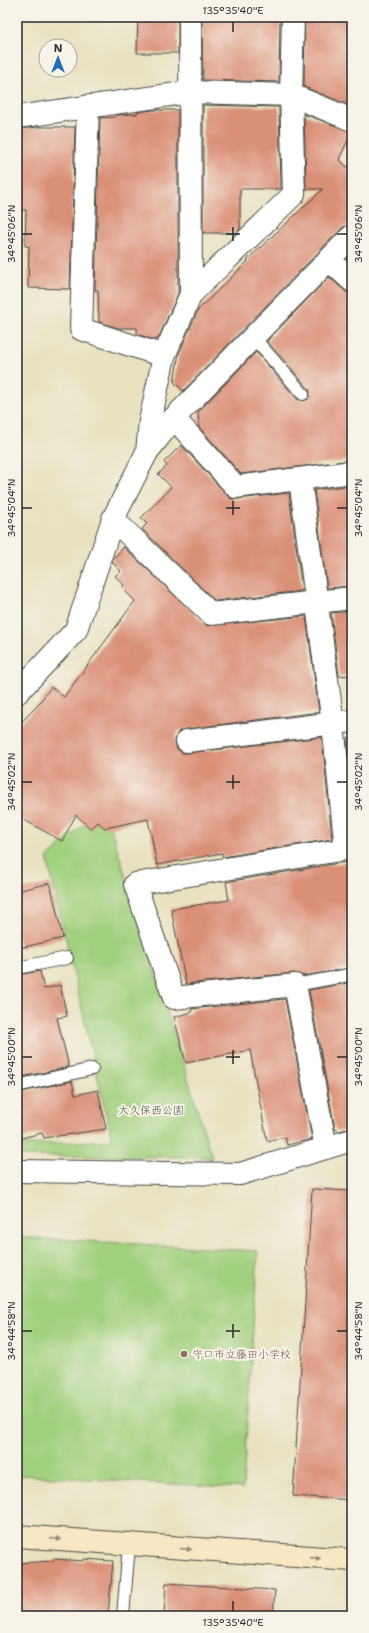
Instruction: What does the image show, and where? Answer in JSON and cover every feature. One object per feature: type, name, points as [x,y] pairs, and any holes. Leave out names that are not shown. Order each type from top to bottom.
[{"type":"street","points":[[190,17],[191,294]]},
{"type":"street","points":[[148,452],[150,421],[164,356],[191,294],[294,194],[291,95],[293,17]]},
{"type":"street","points":[[17,117],[190,92],[291,95],[352,120]]},
{"type":"street","points":[[88,106],[81,329],[164,356]]},
{"type":"street","points":[[17,693],[76,630],[113,519],[148,452],[174,418],[352,236]]},
{"type":"street","points":[[329,260],[352,281]]},
{"type":"street","points":[[174,418],[236,487],[352,472]]},
{"type":"street","points":[[300,479],[315,602],[342,723],[349,849],[135,884],[174,998],[295,985],[326,1148]]},
{"type":"street","points":[[113,519],[211,614],[352,598]]},
{"type":"street","points":[[187,741],[342,723]]},
{"type":"street","points":[[17,1171],[240,1174],[352,1140]]},
{"type":"street","points":[[17,1536],[352,1560]]},
{"type":"lane","points":[[254,337],[303,394]]},
{"type":"lane","points":[[17,968],[67,958]]},
{"type":"lane","points":[[295,985],[349,975]]},
{"type":"lane","points":[[17,1086],[92,1068]]},
{"type":"lane","points":[[123,1616],[129,1545]]},
{"type":"green space","name":"大久保西公園","points":[[104,806],[212,1157],[20,1156],[22,1145],[112,1140],[47,858]]},
{"type":"green space","points":[[17,1237],[258,1251],[243,1488],[17,1475]]},
{"type":"building","points":[[138,17],[178,17],[178,53],[137,53]]},
{"type":"building","points":[[202,17],[280,17],[279,82],[203,80]]},
{"type":"building","points":[[305,17],[352,17],[352,106],[304,87]]},
{"type":"building","points":[[203,105],[279,107],[281,189],[240,189],[240,229],[235,233],[203,233]]},
{"type":"building","points":[[153,110],[178,110],[178,294],[158,339],[151,339],[137,334],[137,328],[118,328],[99,322],[98,290],[95,290],[100,118],[116,117],[116,115],[137,114],[137,112]]},
{"type":"building","points":[[304,114],[352,132],[339,159],[347,167],[352,163],[352,224],[343,227],[183,391],[174,382],[179,353],[198,310],[248,261],[247,260],[323,189],[306,189]]},
{"type":"building","points":[[38,127],[75,127],[70,289],[28,288],[29,246],[25,246],[26,210],[17,210],[18,129]]},
{"type":"building","points":[[329,277],[352,297],[352,460],[241,474],[199,427],[198,412],[256,352],[297,399],[304,401],[308,399],[310,393],[309,389],[267,341]]},
{"type":"building","points":[[181,445],[231,499],[289,493],[302,591],[215,601],[142,529],[147,524],[141,518],[171,487],[158,474],[167,466],[164,462]]},
{"type":"building","points":[[352,485],[352,586],[327,588],[314,490]]},
{"type":"building","points":[[124,547],[207,626],[306,616],[319,712],[186,729],[179,731],[175,742],[177,749],[182,753],[188,753],[322,737],[332,839],[223,857],[222,853],[157,865],[148,819],[105,828],[98,822],[91,829],[76,815],[62,841],[17,816],[17,727],[37,706],[51,687],[64,697],[135,601],[122,588],[124,585],[115,576],[121,571],[112,562],[114,557]]},
{"type":"building","points":[[352,611],[352,675],[339,676],[331,613]]},
{"type":"building","points":[[352,737],[352,786],[347,738]]},
{"type":"building","points":[[352,861],[352,907],[348,908],[352,932],[352,968],[303,976],[294,973],[186,984],[171,909],[229,900],[226,882]]},
{"type":"building","points":[[50,883],[63,938],[20,948],[17,933],[17,891]]},
{"type":"building","points":[[40,971],[44,989],[60,985],[67,1016],[57,1018],[69,1067],[17,1078],[17,975]]},
{"type":"building","points":[[352,982],[352,1128],[339,1131],[335,1129],[309,990]]},
{"type":"building","points":[[285,999],[312,1139],[287,1145],[285,1137],[267,1141],[250,1050],[186,1063],[174,1017],[192,1012],[191,1009]]},
{"type":"building","points":[[72,1081],[75,1095],[98,1090],[106,1129],[44,1138],[42,1133],[17,1139],[17,1093]]},
{"type":"building","points":[[312,1189],[352,1191],[352,1500],[293,1496]]},
{"type":"building","points":[[54,1559],[113,1561],[108,1616],[17,1616],[17,1563],[54,1561]]},
{"type":"building","points":[[166,1583],[275,1590],[273,1616],[164,1616]]},
{"type":"place","name":"守口市立藤田小学校","points":[[184,1354]]}]
